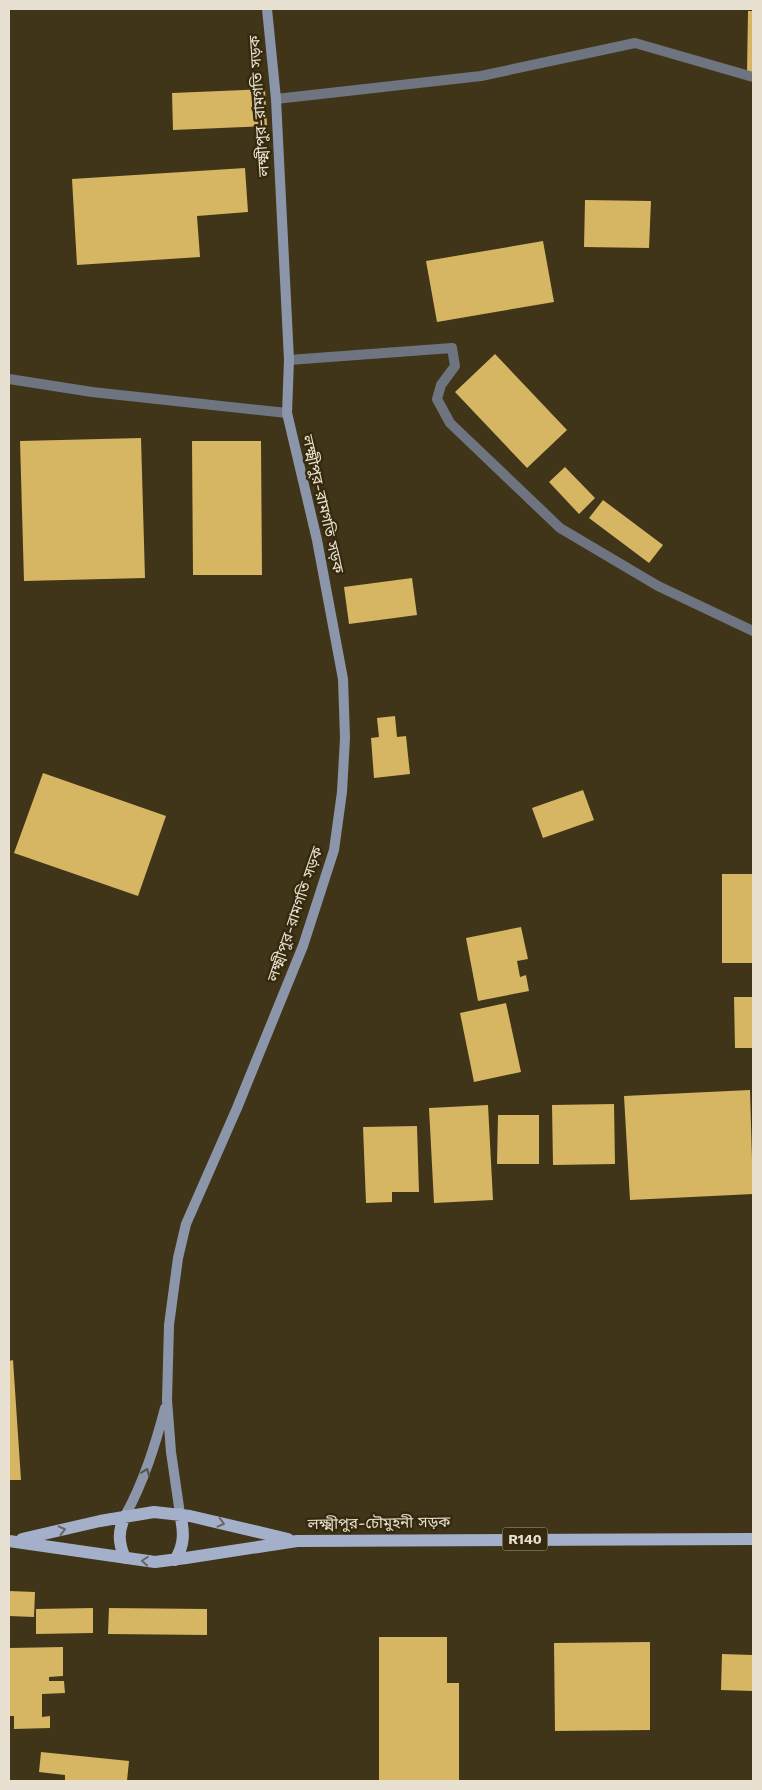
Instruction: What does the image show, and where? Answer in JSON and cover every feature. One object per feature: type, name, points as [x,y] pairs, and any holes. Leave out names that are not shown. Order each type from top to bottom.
[{"type":"main road","name":"লক্ষ্মীপুর-রামগতি সড়ক","points":[[180,1514],[171,1452],[167,1400],[170,1325],[178,1258],[186,1224],[237,1108],[303,946],[334,850],[342,792],[345,738],[343,679],[317,540],[287,413],[289,360],[276,99],[267,9]]},
{"type":"main road","points":[[125,1558],[119,1543],[119,1535],[125,1516],[142,1483],[151,1460],[167,1400]]},
{"type":"main road","name":"R140","points":[[12,1541],[125,1516],[154,1512],[180,1514],[297,1541]]},
{"type":"main road","points":[[175,1560],[181,1550],[183,1539],[180,1514]]},
{"type":"main road","name":"লক্ষ্মীপুর-চৌমুহনী সড়ক","points":[[12,1541],[155,1562],[297,1541],[753,1539]]},
{"type":"street","points":[[276,99],[482,76],[635,43],[753,77]]},
{"type":"street","points":[[289,360],[452,348],[455,366],[441,385],[437,399],[450,423],[560,528],[658,586],[753,631]]},
{"type":"street","points":[[9,378],[92,392],[287,413]]},
{"type":"building","points":[[748,11],[753,11],[753,73],[747,73]]},
{"type":"building","points":[[265,89],[267,126],[173,130],[172,93]]},
{"type":"building","points":[[245,168],[248,212],[197,216],[200,257],[77,265],[72,179]]},
{"type":"building","points":[[585,200],[651,201],[649,248],[584,247]]},
{"type":"building","points":[[543,241],[554,302],[437,322],[426,261]]},
{"type":"building","points":[[495,354],[567,430],[527,468],[455,392]]},
{"type":"building","points":[[141,438],[145,578],[24,581],[20,441]]},
{"type":"building","points":[[192,441],[261,441],[262,575],[193,575]]},
{"type":"building","points":[[565,467],[595,498],[579,514],[549,482]]},
{"type":"building","points":[[603,500],[663,545],[649,563],[589,518]]},
{"type":"building","points":[[412,578],[417,615],[349,624],[344,587]]},
{"type":"building","points":[[395,716],[397,737],[406,736],[410,774],[374,778],[371,738],[379,737],[377,718]]},
{"type":"building","points":[[43,773],[166,816],[138,896],[14,853]]},
{"type":"building","points":[[583,790],[594,820],[543,838],[532,808]]},
{"type":"building","points":[[722,874],[753,874],[753,963],[722,963]]},
{"type":"building","points":[[521,927],[528,959],[517,961],[520,977],[526,975],[529,991],[478,1001],[466,938]]},
{"type":"building","points":[[734,997],[753,997],[753,1048],[735,1048]]},
{"type":"building","points":[[506,1003],[521,1072],[474,1082],[460,1013]]},
{"type":"building","points":[[750,1090],[753,1194],[630,1200],[624,1096]]},
{"type":"building","points":[[614,1104],[615,1164],[553,1165],[552,1105]]},
{"type":"building","points":[[488,1105],[493,1200],[434,1203],[429,1108]]},
{"type":"building","points":[[498,1115],[539,1115],[539,1164],[497,1164]]},
{"type":"building","points":[[417,1126],[419,1192],[392,1192],[392,1202],[366,1203],[363,1127]]},
{"type":"building","points":[[13,1360],[21,1480],[9,1480],[9,1361]]},
{"type":"building","points":[[9,1591],[35,1592],[34,1617],[9,1616]]},
{"type":"building","points":[[93,1608],[93,1633],[36,1634],[36,1609]]},
{"type":"building","points":[[109,1608],[207,1609],[207,1635],[108,1634]]},
{"type":"building","points":[[379,1637],[447,1637],[447,1683],[459,1683],[459,1781],[379,1781]]},
{"type":"building","points":[[650,1642],[650,1730],[555,1731],[554,1643]]},
{"type":"building","points":[[63,1647],[63,1676],[49,1677],[49,1681],[64,1681],[65,1693],[42,1694],[42,1717],[50,1716],[50,1728],[14,1729],[14,1716],[9,1716],[9,1648]]},
{"type":"building","points":[[722,1654],[753,1655],[753,1691],[721,1690]]},
{"type":"building","points":[[41,1752],[129,1761],[127,1781],[65,1781],[65,1775],[39,1772]]}]
